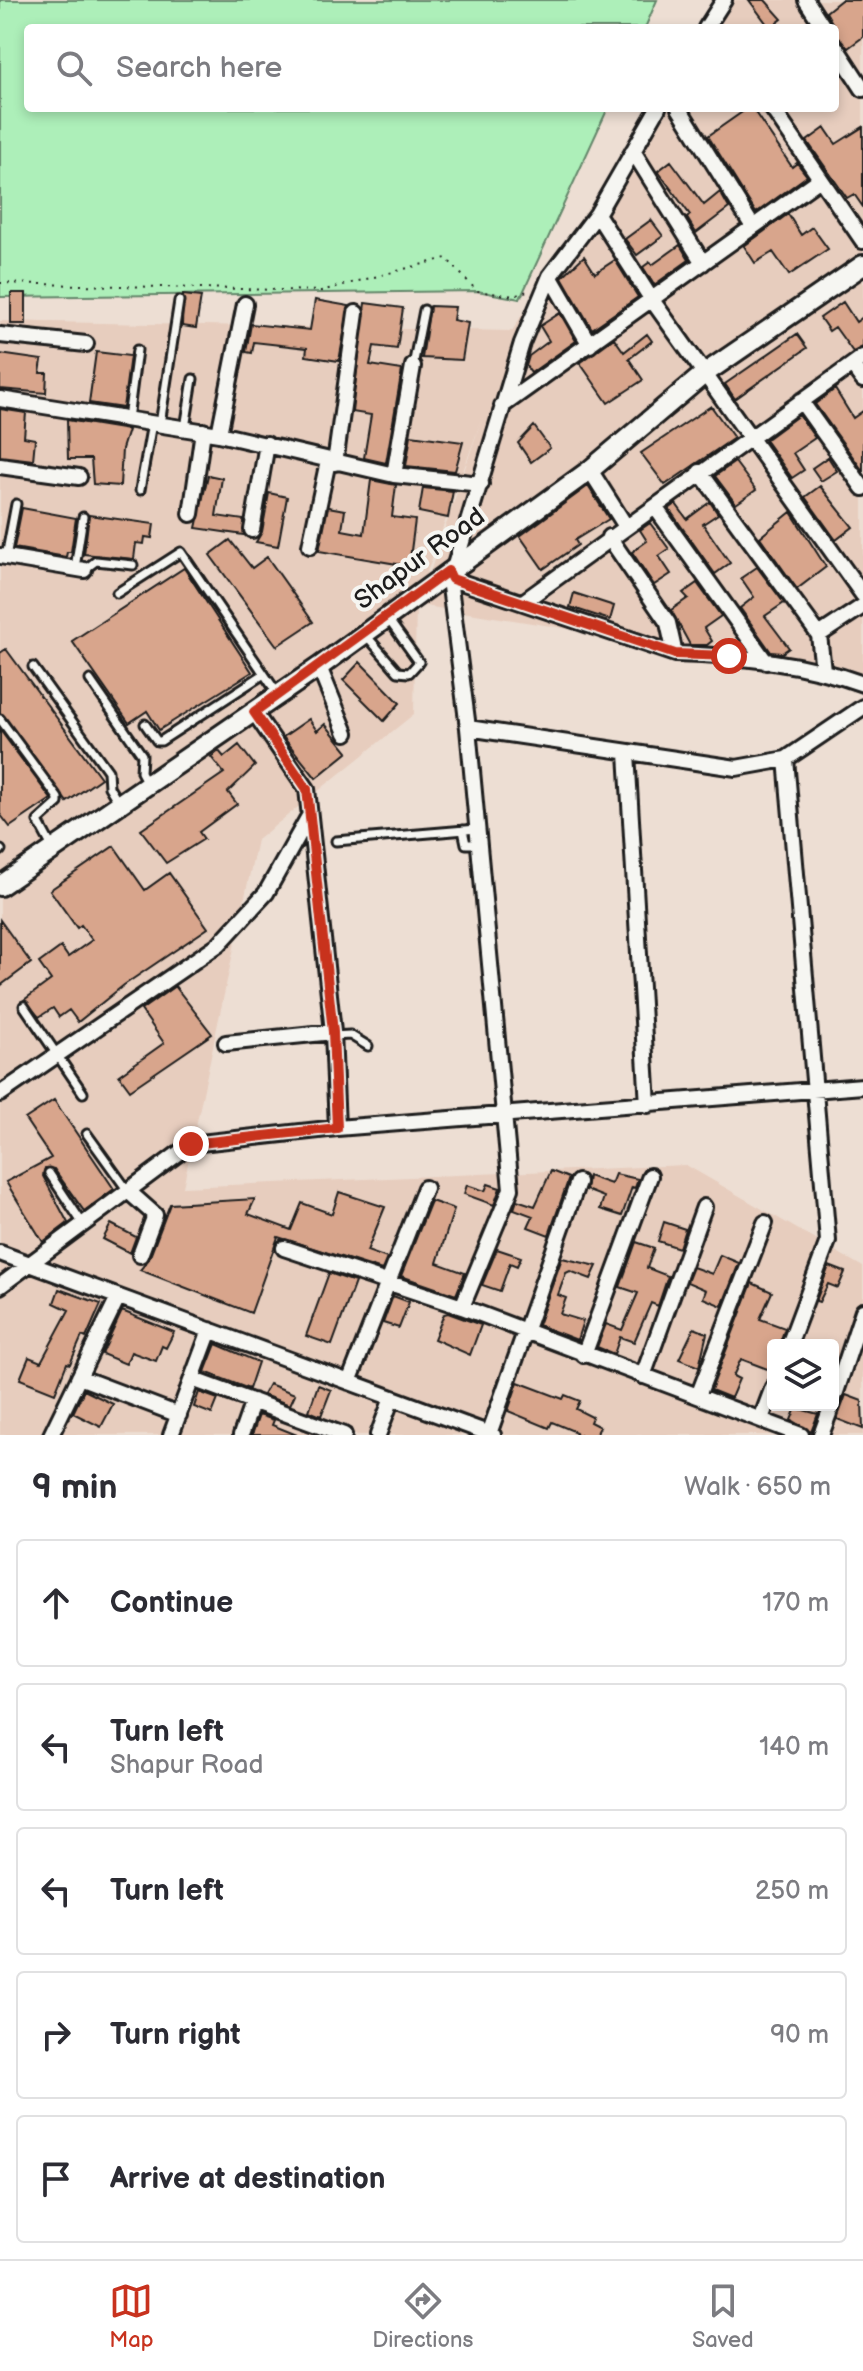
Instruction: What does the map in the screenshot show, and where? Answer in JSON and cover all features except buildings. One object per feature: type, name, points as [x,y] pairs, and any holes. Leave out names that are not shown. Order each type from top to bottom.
[{"type":"street","points":[[712,24],[724,0]]},
{"type":"street","points":[[806,0],[821,24]]},
{"type":"street","points":[[839,52],[863,89]]},
{"type":"street","points":[[462,1307],[511,1189],[473,835],[468,728],[452,572],[522,343],[550,276],[597,214],[656,112]]},
{"type":"street","points":[[681,112],[753,227]]},
{"type":"street","points":[[775,112],[863,241]]},
{"type":"street","points":[[633,151],[703,263]]},
{"type":"street","points":[[502,407],[820,179]]},
{"type":"street","points":[[597,214],[652,300],[863,595]]},
{"type":"street","name":"Shapur Road","points":[[0,886],[452,572],[590,470],[704,374],[863,265]]},
{"type":"street","points":[[550,276],[590,345]]},
{"type":"street","points":[[219,434],[245,304]]},
{"type":"street","points":[[310,546],[332,462],[356,313]]},
{"type":"street","points":[[0,335],[86,344]]},
{"type":"street","points":[[523,602],[625,525],[655,507],[857,361],[863,380]]},
{"type":"street","points":[[394,475],[413,366]]},
{"type":"street","points":[[0,399],[219,434],[394,475],[481,484]]},
{"type":"street","points":[[801,401],[863,488]]},
{"type":"street","points":[[191,514],[203,431]]},
{"type":"street","points":[[252,530],[267,444]]},
{"type":"street","points":[[0,466],[79,477]]},
{"type":"street","points":[[590,470],[625,525]]},
{"type":"street","points":[[700,472],[819,635],[823,670]]},
{"type":"street","points":[[655,507],[766,662]]},
{"type":"street","points":[[609,537],[668,623],[675,654]]},
{"type":"street","points":[[3,556],[79,569]]},
{"type":"street","points":[[452,572],[523,602],[675,654],[823,670],[863,684]]},
{"type":"street","points":[[819,635],[863,606]]},
{"type":"street","points":[[319,667],[346,733]]},
{"type":"street","points":[[468,728],[736,768],[786,759],[863,707]]},
{"type":"street","points":[[254,712],[307,789],[333,1034],[337,1128]]},
{"type":"street","points":[[627,753],[648,1105]]},
{"type":"street","points":[[786,759],[828,1241],[791,1339]]},
{"type":"street","points":[[0,1094],[219,944],[266,893],[308,818]]},
{"type":"street","points":[[226,1043],[333,1034]]},
{"type":"street","points":[[0,1286],[191,1144],[337,1128],[504,1118],[863,1086]]},
{"type":"street","points":[[584,1355],[650,1176]]},
{"type":"street","points":[[0,1253],[491,1434],[524,1331],[578,1182]]},
{"type":"street","points":[[349,1382],[425,1188]]},
{"type":"street","points":[[128,1191],[155,1215],[140,1255]]},
{"type":"street","points":[[643,1376],[704,1207]]},
{"type":"street","points":[[698,1396],[765,1223]]},
{"type":"street","points":[[284,1248],[462,1307],[801,1435]]},
{"type":"street","points":[[51,1435],[118,1297]]},
{"type":"street","points":[[839,1382],[863,1311]]},
{"type":"street","points":[[171,1435],[210,1330]]},
{"type":"street","points":[[79,1377],[179,1415]]},
{"type":"street","points":[[192,1379],[344,1435]]},
{"type":"street","points":[[378,1435],[392,1398]]},
{"type":"street","points":[[241,1435],[253,1401]]},
{"type":"street","points":[[761,1419],[767,1403]]},
{"type":"street","points":[[821,1435],[829,1411]]},
{"type":"lane","points":[[140,490],[179,301]]},
{"type":"lane","points":[[413,366],[424,310]]},
{"type":"lane","points":[[128,419],[137,350]]},
{"type":"lane","points":[[185,428],[193,379]]},
{"type":"lane","points":[[3,556],[16,504]]},
{"type":"lane","points":[[83,517],[79,569],[96,561],[133,565]]},
{"type":"lane","points":[[117,593],[181,552],[278,695]]},
{"type":"lane","points":[[363,633],[398,672],[409,673],[419,662],[386,616]]},
{"type":"lane","points":[[33,667],[108,771],[109,787],[120,804]]},
{"type":"lane","points":[[145,724],[157,741],[161,741],[264,674]]},
{"type":"lane","points":[[90,680],[142,755],[141,772],[148,784]]},
{"type":"lane","points":[[0,719],[58,798],[58,803],[38,821],[53,849]]},
{"type":"lane","points":[[336,841],[473,835]]},
{"type":"lane","points":[[24,1006],[83,1093]]},
{"type":"lane","points":[[333,1034],[350,1035],[368,1046]]},
{"type":"lane","points":[[87,1134],[128,1191]]},
{"type":"lane","points":[[49,1173],[83,1224]]},
{"type":"path","points":[[0,283],[321,291],[446,258],[477,291],[514,296],[532,290]]},
{"type":"shaded area","points":[[717,0],[863,0],[863,676],[419,605],[482,418],[416,603],[414,714],[257,840],[183,1187],[686,1165],[863,1267],[863,1435],[0,1435],[0,321],[512,331],[649,112],[839,112],[839,24],[702,24]]},
{"type":"green space","points":[[0,0],[657,0],[647,24],[24,24],[24,112],[606,112],[520,299],[477,291],[0,297]]},
{"type":"route","points":[[191,1144],[337,1128],[333,1032],[307,789],[254,712],[448,571],[452,579],[675,654],[729,656]]}]
